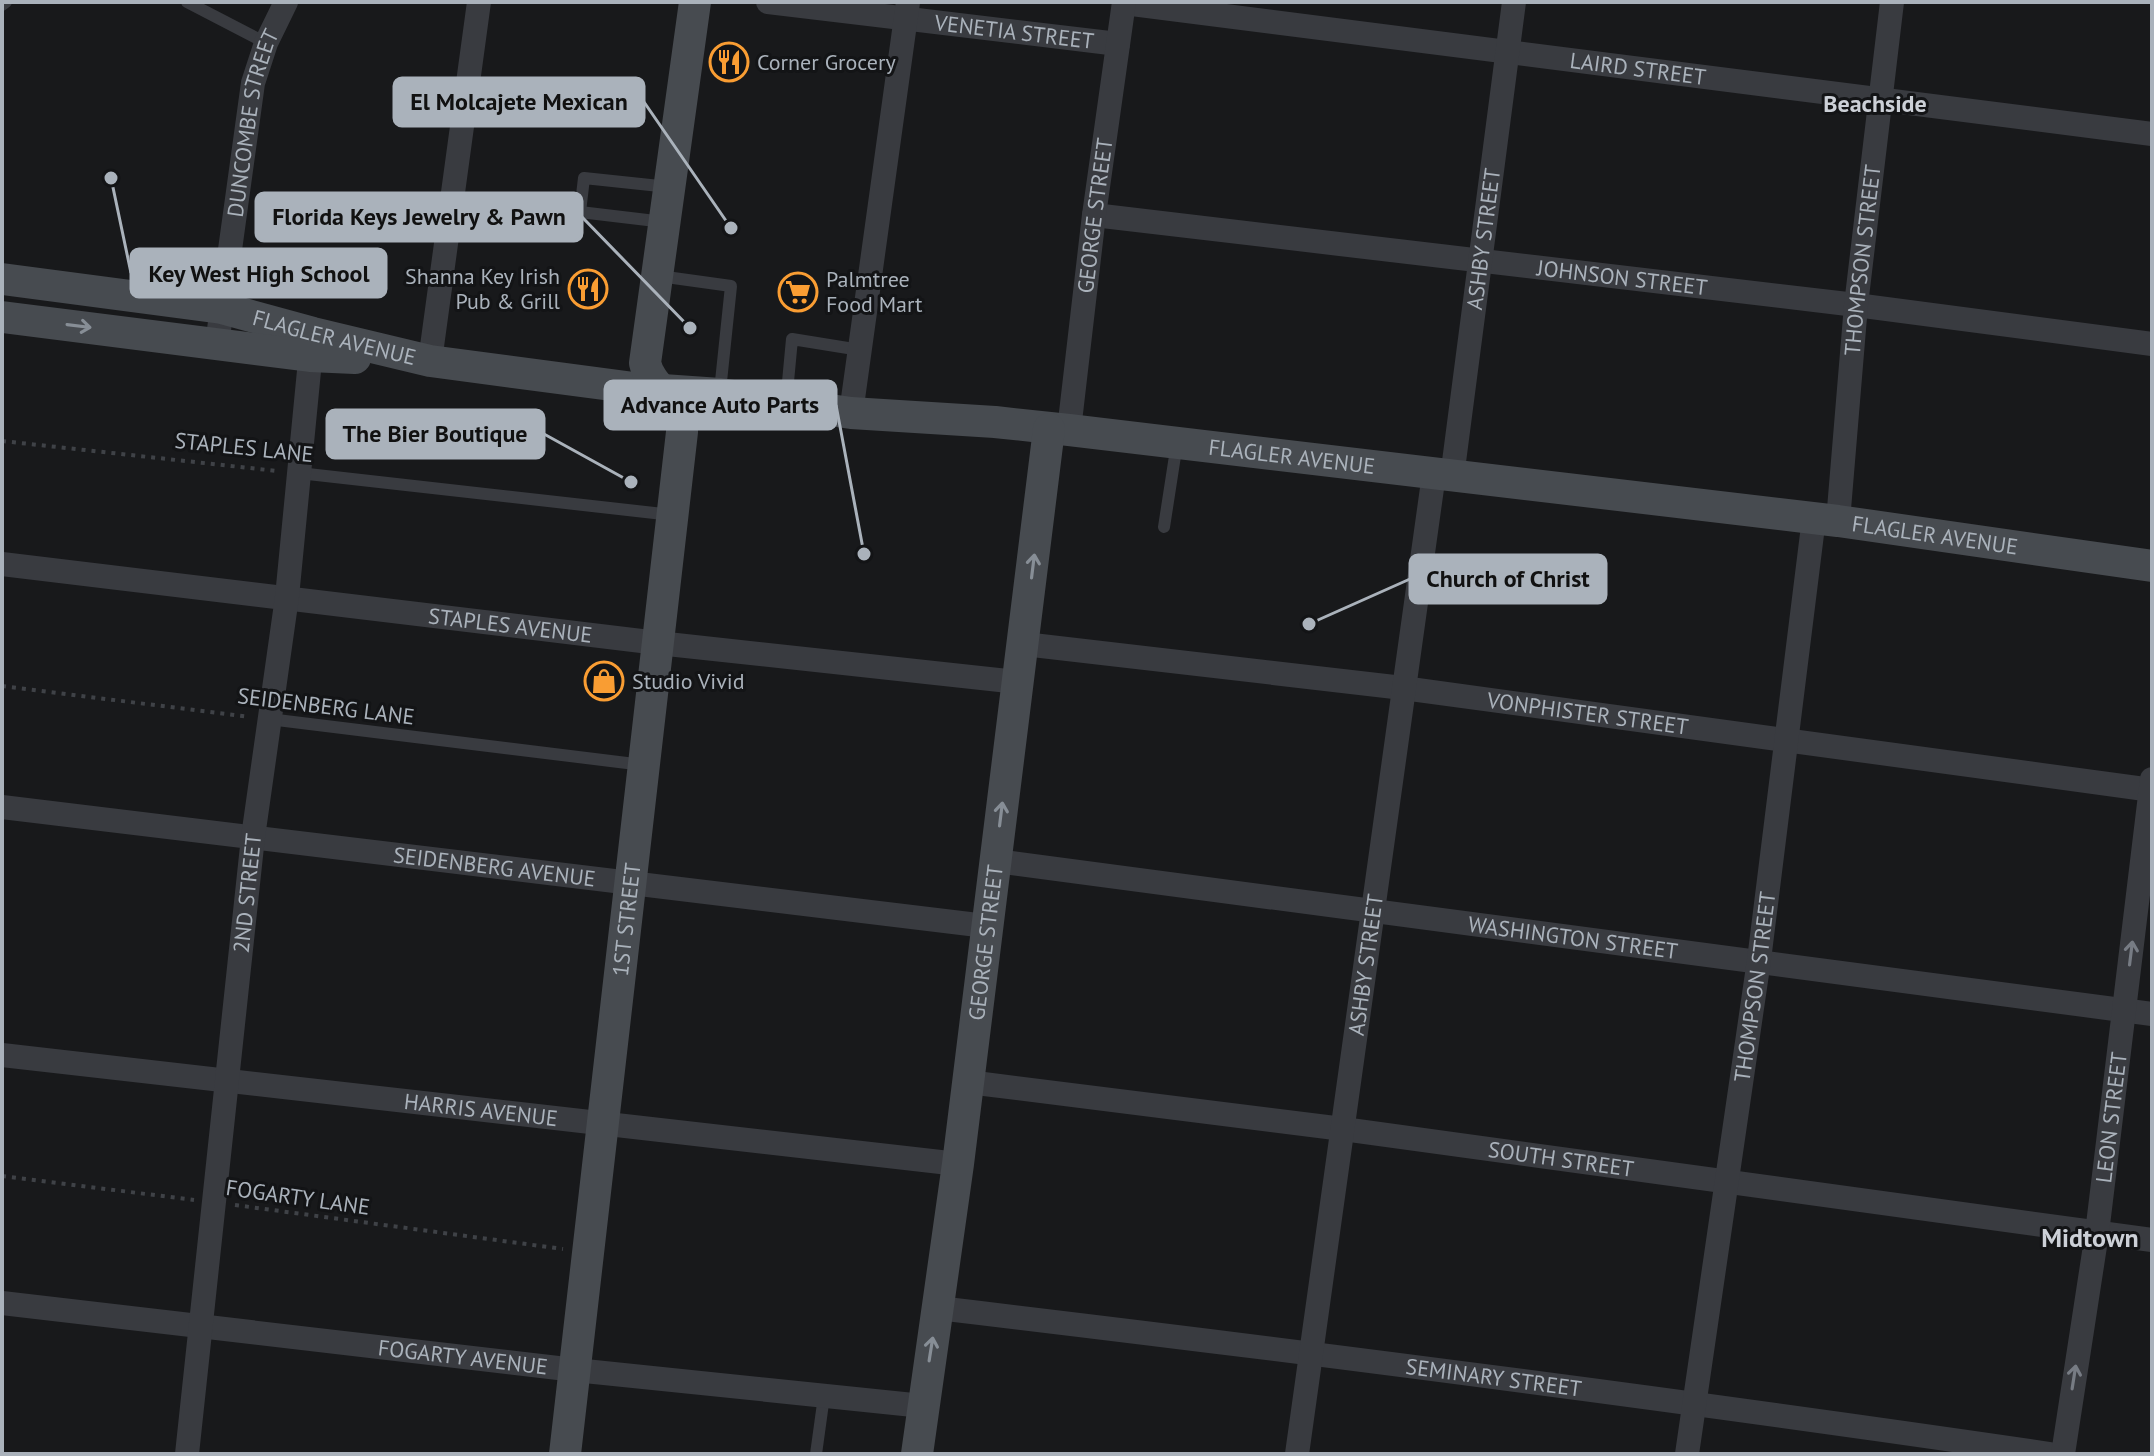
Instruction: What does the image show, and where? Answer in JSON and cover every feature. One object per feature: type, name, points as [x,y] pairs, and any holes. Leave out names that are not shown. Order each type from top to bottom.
[{"type":"street","name":"DUNCOMBE STREET","points":[[217,344],[253,83],[266,43],[286,2]]},
{"type":"street","points":[[430,361],[479,2]]},
{"type":"street","name":"1ST STREET","points":[[565,1454],[632,884],[682,419],[672,401],[649,374],[645,363],[695,2]]},
{"type":"street","name":"VENETIA STREET","points":[[768,2],[907,11],[1118,44]]},
{"type":"street","name":"LAIRD STREET","points":[[1124,2],[2152,134]]},
{"type":"street","name":"GEORGE STREET","points":[[917,1454],[958,1164],[1018,682],[1094,215],[1124,2]]},
{"type":"street","name":"ASHBY STREET","points":[[1297,1454],[1403,688],[1479,261],[1514,2]]},
{"type":"street","name":"THOMPSON STREET","points":[[1687,1454],[1759,960],[1785,740],[1826,520],[1856,305],[1892,2]]},
{"type":"street","points":[[851,413],[907,11]]},
{"type":"street","name":"JOHNSON STREET","points":[[1094,215],[1856,305],[2152,344]]},
{"type":"street","name":"FLAGLER AVENUE","points":[[2,279],[222,308],[312,345]]},
{"type":"street","name":"FLAGLER AVENUE","points":[[2,317],[217,344],[312,345],[662,390],[720,394],[851,413],[1059,429],[1826,520],[2152,566]]},
{"type":"street","name":"2ND STREET","points":[[187,1454],[253,837],[287,597],[312,345]]},
{"type":"street","name":"STAPLES AVENUE","points":[[2,564],[658,643],[1018,682]]},
{"type":"street","name":"VONPHISTER STREET","points":[[1024,644],[1403,688],[2151,786]]},
{"type":"street","name":"LEON STREET","points":[[2063,1454],[2097,1233],[2151,786]]},
{"type":"street","name":"SEIDENBERG AVENUE","points":[[2,807],[986,926]]},
{"type":"street","name":"WASHINGTON STREET","points":[[996,861],[2152,1014]]},
{"type":"street","name":"HARRIS AVENUE","points":[[2,1055],[958,1164]]},
{"type":"street","name":"SOUTH STREET","points":[[968,1082],[1343,1129],[2152,1240]]},
{"type":"street","name":"FOGARTY AVENUE","points":[[2,1303],[575,1370],[923,1406]]},
{"type":"street","name":"SEMINARY STREET","points":[[938,1308],[1694,1402],[2050,1454]]},
{"type":"lane","points":[[187,2],[266,43]]},
{"type":"lane","points":[[664,222],[580,212],[584,178],[669,187]]},
{"type":"lane","points":[[656,276],[731,286],[720,394]]},
{"type":"lane","points":[[786,403],[792,339],[860,350]]},
{"type":"lane","points":[[1164,527],[1177,443]]},
{"type":"lane","name":"STAPLES LANE","points":[[299,473],[672,515]]},
{"type":"lane","name":"SEIDENBERG LANE","points":[[269,719],[645,765]]},
{"type":"lane","points":[[816,1454],[824,1396]]},
{"type":"path","name":"STAPLES LANE","points":[[2,441],[299,473]]},
{"type":"path","name":"SEIDENBERG LANE","points":[[2,686],[269,719]]},
{"type":"path","name":"FOGARTY LANE","points":[[2,1176],[589,1252]]},
{"type":"place","name":"Corner Grocery","points":[[729,62]]},
{"type":"place","name":"Key West High School","points":[[111,178]]},
{"type":"place","name":"El Molcajete Mexican","points":[[731,228]]},
{"type":"place","name":"Shanna Key Irish Pub & Grill","points":[[588,289]]},
{"type":"place","name":"Palmtree Food Mart","points":[[798,292]]},
{"type":"place","name":"Florida Keys Jewelry & Pawn","points":[[690,328]]},
{"type":"place","name":"The Bier Boutique","points":[[631,482]]},
{"type":"place","name":"Advance Auto Parts","points":[[864,554]]},
{"type":"place","name":"Church of Christ","points":[[1309,624]]},
{"type":"place","name":"Studio Vivid","points":[[604,681]]},
{"type":"district","name":"Beachside","points":[[1875,103]]},
{"type":"district","name":"Midtown","points":[[2090,1237]]}]
